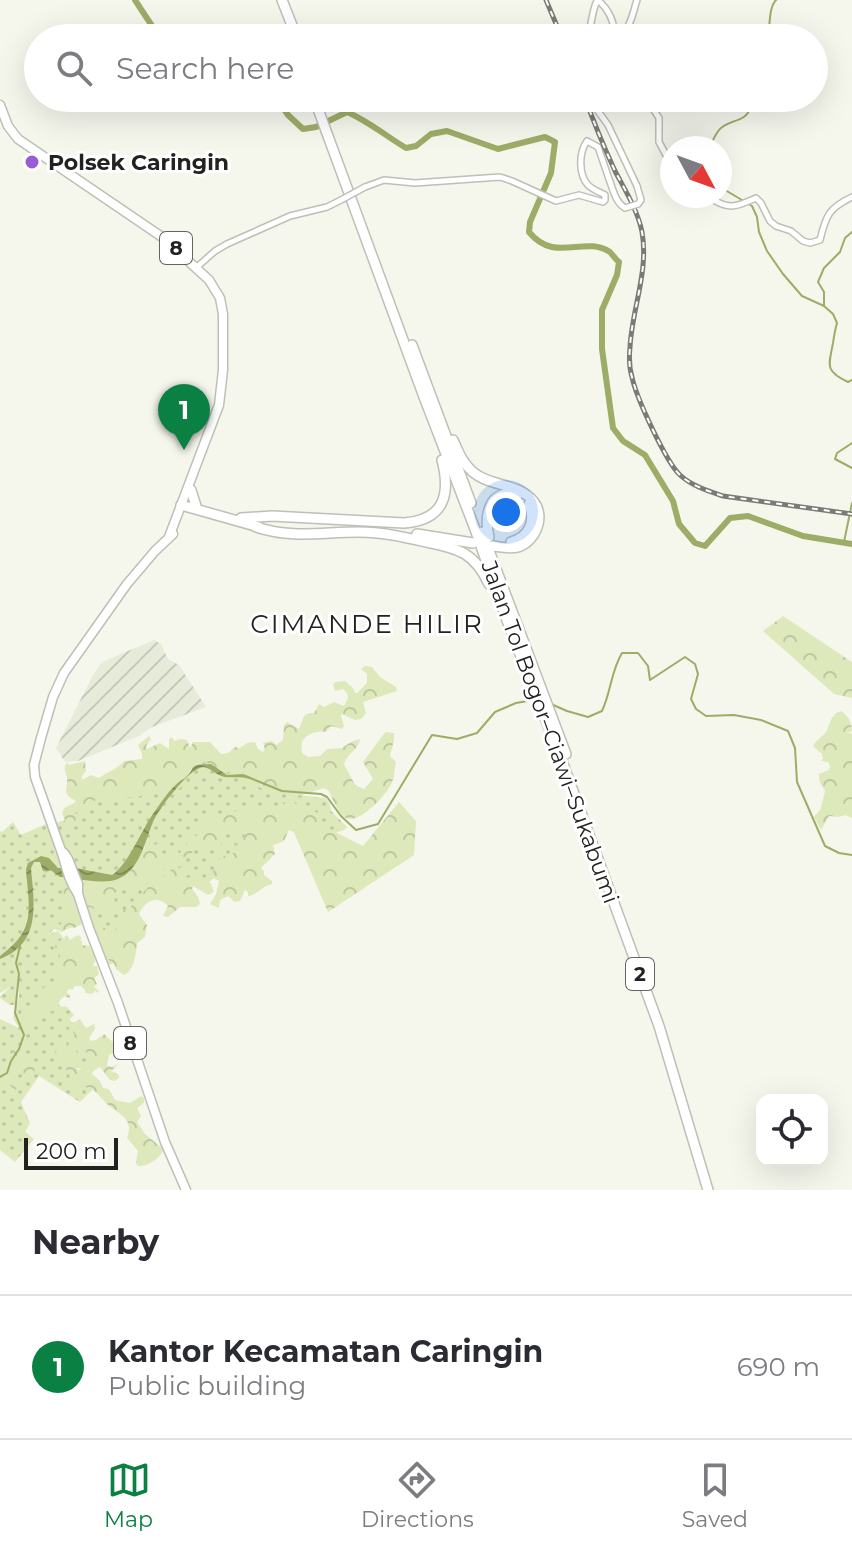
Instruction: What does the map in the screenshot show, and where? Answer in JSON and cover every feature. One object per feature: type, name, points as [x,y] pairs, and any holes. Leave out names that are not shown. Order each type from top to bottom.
[{"type":"highway","points":[[279,0],[288,24]]},
{"type":"highway","name":"8","points":[[0,105],[8,126],[21,141],[162,237],[197,267],[218,291],[223,314],[220,400],[200,457],[188,505],[169,537]]},
{"type":"highway","name":"Jalan Tol Bogor–Ciawi–Sukabumi","points":[[320,112],[369,238],[509,626],[531,669]]},
{"type":"highway","name":"Jalan Tol Bogor–Ciawi–Sukabumi","points":[[325,112],[347,179]]},
{"type":"highway","points":[[241,518],[272,516],[404,523],[429,517],[442,504],[447,486],[426,394]]},
{"type":"highway","points":[[426,394],[468,467],[485,480],[523,492],[537,507],[538,527],[526,543],[509,548],[493,544],[514,542],[528,532],[532,509],[519,495],[511,493],[497,497],[491,504],[487,513],[487,531],[495,567]]},
{"type":"highway","name":"Jalan Tol Bogor–Ciawi–Sukabumi","points":[[426,394],[495,567],[566,761],[659,1026],[711,1190]]},
{"type":"highway","name":"8","points":[[191,490],[200,457]]},
{"type":"highway","points":[[182,518],[191,490]]},
{"type":"highway","points":[[188,505],[241,518],[294,524],[400,527],[472,540],[399,531],[256,527]]},
{"type":"highway","points":[[188,505],[273,532],[292,535],[381,533],[459,550],[482,569],[509,626]]},
{"type":"highway","name":"8","points":[[182,518],[176,531],[146,561],[66,669],[53,697],[34,770],[165,1142],[186,1190]]},
{"type":"street","points":[[628,24],[637,0]]},
{"type":"street","points":[[592,24],[594,5],[598,1],[610,15],[613,24]]},
{"type":"street","points":[[197,267],[227,244],[290,216],[327,207],[369,184],[384,180],[415,183],[497,177],[560,202],[579,195],[600,202],[605,200],[605,195],[590,186],[584,176],[581,153],[587,141],[598,147],[620,205],[625,208],[638,204],[641,200],[637,186],[599,112]]},
{"type":"street","points":[[655,112],[659,118],[660,145]]},
{"type":"street","points":[[732,206],[756,198],[772,223],[810,243],[820,240],[832,209],[852,197]]},
{"type":"shaded area","points":[[154,640],[161,644],[168,659],[179,665],[206,707],[152,727],[139,736],[78,761],[65,762],[56,748],[102,662]]},
{"type":"green space","points":[[783,616],[852,662],[852,698],[834,694],[763,631]]},
{"type":"green space","points":[[372,667],[397,691],[363,702],[366,713],[361,719],[355,720],[342,714],[342,729],[331,726],[326,732],[312,733],[302,745],[302,753],[308,757],[320,756],[327,749],[342,748],[360,739],[344,764],[355,785],[364,789],[373,779],[363,762],[386,732],[394,733],[390,756],[396,762],[392,783],[364,814],[346,818],[324,788],[302,795],[278,794],[255,786],[241,771],[217,771],[206,761],[195,770],[191,769],[181,787],[175,791],[96,800],[91,803],[89,814],[82,816],[75,813],[76,820],[67,828],[61,824],[65,820],[63,810],[76,801],[66,791],[67,763],[85,761],[86,771],[82,780],[91,775],[99,778],[124,761],[142,759],[138,745],[149,736],[151,739],[147,749],[160,743],[169,749],[169,739],[172,737],[174,741],[187,740],[190,748],[193,742],[210,742],[221,754],[255,742],[263,752],[263,743],[272,741],[276,745],[283,740],[287,722],[299,729],[305,716],[314,713],[319,704],[324,707],[334,702],[344,706],[347,693],[343,689],[335,691],[333,685],[345,681],[357,693],[367,683],[367,674],[361,669]]},
{"type":"green space","points":[[841,711],[848,717],[852,728],[848,733],[852,734],[852,818],[829,816],[821,830],[814,817],[820,810],[825,792],[819,774],[829,770],[830,766],[828,762],[821,761],[822,754],[813,746],[826,732],[833,717]]},
{"type":"green space","points":[[203,759],[222,772],[244,771],[243,776],[297,795],[325,798],[331,811],[347,827],[329,835],[294,805],[199,837],[173,859],[146,855],[145,837],[152,822],[117,874],[110,876],[70,867],[71,855],[62,848],[53,824],[68,819],[82,803],[184,780]]},
{"type":"green space","points":[[288,801],[323,816],[320,819],[325,827],[363,846],[399,802],[416,821],[414,855],[328,912],[294,832],[289,830],[284,841],[273,845],[275,854],[261,868],[272,884],[248,896],[245,890],[240,901],[235,902],[228,896],[220,900],[219,908],[210,904],[219,881],[212,877],[215,866],[218,860],[234,853],[239,846],[243,850],[247,846],[243,841],[247,826],[238,828],[237,845],[229,833],[219,833],[217,837],[222,843],[219,850],[214,840],[209,850],[195,849],[189,856],[177,859],[174,865],[159,872],[164,876],[172,869],[190,863],[194,872],[185,877],[189,883],[193,877],[202,876],[214,892],[208,895],[193,886],[200,904],[180,907],[168,917],[163,916],[168,906],[160,900],[144,906],[139,914],[147,925],[145,937],[137,943],[132,966],[124,975],[103,955],[104,947],[94,948],[97,936],[84,923],[62,932],[53,928],[55,923],[60,925],[63,921],[60,916],[64,903],[61,880],[51,873],[41,872],[33,877],[36,889],[32,892],[29,871],[39,861],[64,875],[79,912],[90,905],[104,928],[113,933],[124,919],[118,917],[118,910],[114,909],[111,919],[106,907],[118,899],[123,910],[131,907],[133,901],[147,889],[150,877],[145,874],[133,886],[111,896],[101,894],[103,901],[98,903],[94,899],[84,903],[81,889],[84,884],[77,879],[121,878],[142,850],[158,843],[162,845],[159,851],[171,858],[181,852],[190,834],[197,836],[195,829],[214,816],[248,806],[256,810]]},
{"type":"green space","points":[[13,822],[21,835],[48,823],[85,921],[65,930],[54,929],[49,934],[58,931],[73,950],[71,987],[57,1002],[74,1015],[70,1019],[96,1064],[87,1072],[76,1067],[73,1070],[93,1089],[80,1102],[39,1076],[21,1102],[30,1123],[25,1132],[34,1139],[15,1162],[0,1150],[0,1077],[3,1075],[0,1076],[0,1019],[19,1028],[13,1018],[19,997],[19,972],[16,1005],[10,1005],[0,998],[12,986],[0,993],[0,831]]},
{"type":"green space","points":[[252,825],[249,849],[208,883],[170,885],[155,873],[174,862],[209,827]]},
{"type":"green space","points":[[147,867],[160,887],[133,904],[107,950],[113,964],[104,965],[77,876],[107,888]]},
{"type":"green space","points":[[67,935],[70,940],[78,935],[82,938],[82,945],[90,946],[94,951],[93,966],[97,966],[99,974],[94,978],[97,984],[94,987],[99,991],[92,994],[85,993],[81,986],[75,986],[72,990],[68,987],[65,990],[70,999],[65,996],[57,1006],[66,1007],[67,1022],[58,1010],[51,1012],[48,1008],[29,1025],[24,1024],[21,1011],[31,1011],[30,1006],[35,1005],[44,987],[56,987],[61,982],[53,969],[57,966],[60,953],[55,948]]},
{"type":"green space","points":[[80,1019],[86,1028],[94,1024],[95,1029],[89,1038],[91,1041],[104,1034],[119,1046],[109,1055],[107,1065],[119,1064],[111,1071],[119,1078],[110,1080],[100,1067],[92,1074],[103,1088],[109,1089],[115,1100],[130,1103],[141,1096],[144,1098],[144,1103],[137,1108],[141,1116],[137,1122],[163,1151],[152,1162],[138,1166],[138,1151],[127,1138],[129,1125],[124,1117],[92,1090],[66,1086],[71,1079],[64,1065],[66,1058],[56,1054],[53,1049],[55,1044],[67,1049],[69,1042],[73,1043],[79,1057],[76,1068],[79,1070],[88,1072],[92,1062],[67,1022]]},
{"type":"green space","points":[[16,1046],[24,1047],[21,1058],[34,1055],[35,1073],[30,1076],[22,1072],[18,1074],[23,1089],[20,1090],[3,1082],[1,1075]]},
{"type":"water","points":[[211,764],[227,775],[251,777],[225,777],[206,767],[197,769],[161,808],[132,869],[118,879],[108,881],[74,879],[70,867],[112,875],[118,870],[170,791],[194,766]]},
{"type":"water","points":[[41,856],[49,858],[58,868],[65,868],[68,877],[60,877],[51,870],[43,871],[40,862],[34,862],[31,868],[34,908],[29,932],[14,952],[0,959],[25,927],[29,907],[26,869],[28,863]]},
{"type":"waterway","points":[[135,0],[151,24]]},
{"type":"waterway","points":[[769,24],[776,0]]},
{"type":"waterway","points":[[286,112],[303,129],[316,127],[347,112]]},
{"type":"waterway","points":[[347,112],[406,148],[416,146],[431,134],[447,131],[498,149],[545,137],[555,142],[551,173],[530,222],[529,232],[549,246],[600,248],[610,252],[619,262],[617,275],[602,310],[602,349],[613,428],[623,441],[645,455],[673,501],[679,524],[695,543],[705,546],[730,518],[748,516],[803,536],[852,544]]},
{"type":"waterway","points":[[716,136],[727,124],[741,119],[748,112]]},
{"type":"waterway","points":[[732,194],[752,206],[767,251],[783,274],[802,296],[833,314],[837,323],[830,367],[840,378],[848,382],[852,380]]},
{"type":"waterway","points":[[824,306],[824,292],[818,282],[824,268],[840,252],[845,238],[852,232]]},
{"type":"waterway","points":[[852,443],[837,453],[835,459],[852,468]]},
{"type":"waterway","points":[[844,542],[852,503]]},
{"type":"waterway","points":[[551,704],[588,717],[602,711],[622,653],[638,653],[648,666],[650,680],[685,657],[695,664],[698,674],[691,699],[696,709],[706,716],[734,715],[761,720],[788,731],[795,748],[797,782],[825,846],[852,855]]},
{"type":"waterway","points":[[250,778],[282,791],[321,794],[356,830],[378,824],[432,735],[457,739],[477,733],[495,712],[516,703],[534,700]]},
{"type":"waterway","points":[[0,1077],[7,1073],[24,1035],[15,1013],[19,974],[16,963],[20,946]]},
{"type":"railway","points":[[546,0],[556,24]]},
{"type":"railway","points":[[590,112],[642,232],[642,276],[631,333],[630,370],[645,413],[674,468],[700,488],[723,496],[852,514]]},
{"type":"place","name":"Polsek Caringin","points":[[32,162]]},
{"type":"place","name":"Kantor Kecamatan Caringin","points":[[184,450]]},
{"type":"district","name":"CIMANDE HILIR","points":[[367,624]]}]
